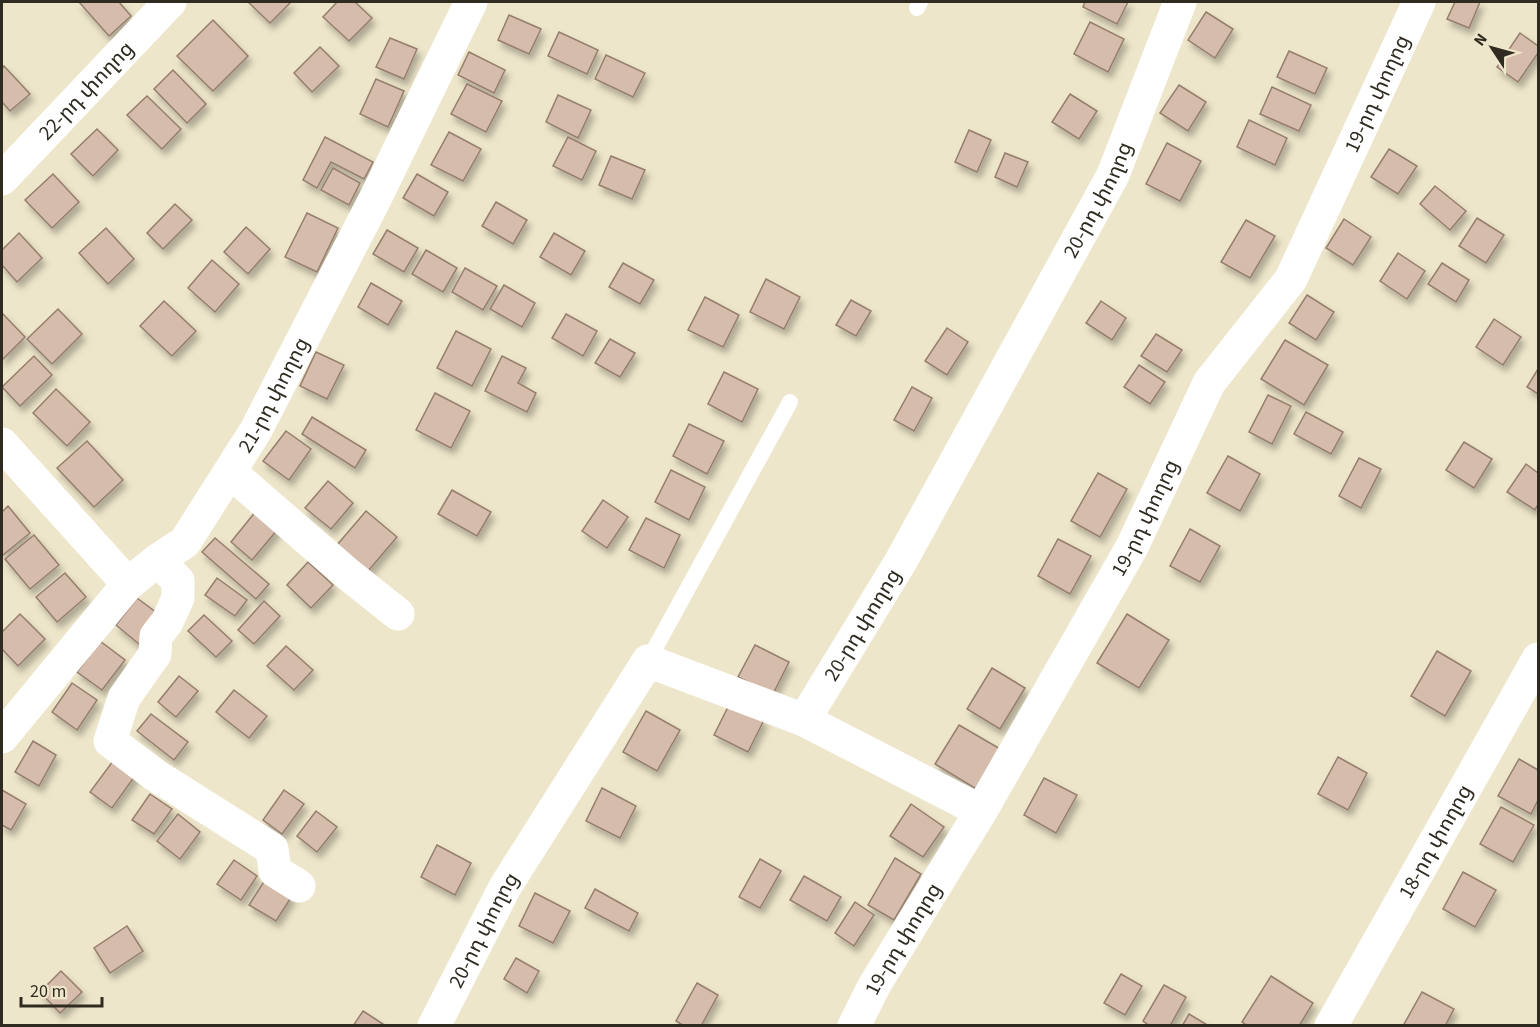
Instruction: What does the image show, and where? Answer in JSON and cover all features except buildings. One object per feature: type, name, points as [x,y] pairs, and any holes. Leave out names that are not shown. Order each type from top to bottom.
[{"type":"street","name":"22-րդ փողոց","points":[[2,179],[170,2]]},
{"type":"street","name":"21-րդ փողոց","points":[[2,737],[128,584],[185,542],[230,472],[256,430],[375,199],[471,2]]},
{"type":"street","name":"20-րդ փողոց","points":[[804,720],[901,561],[1113,175],[1180,2]]},
{"type":"street","name":"19-րդ փողոց","points":[[854,1026],[874,986],[981,811],[1132,547],[1209,383],[1291,279],[1419,2]]},
{"type":"street","points":[[2,444],[128,584]]},
{"type":"street","points":[[230,472],[349,575],[398,614]]},
{"type":"street","points":[[159,560],[178,581],[178,598],[167,622],[156,636],[155,654],[124,698],[110,741],[155,775],[272,849],[275,871],[299,886]]},
{"type":"street","name":"18-րդ փողոց","points":[[1331,1026],[1539,659]]},
{"type":"street","points":[[648,661],[804,720],[981,811]]},
{"type":"street","name":"20-րդ փողոց","points":[[434,1026],[505,887],[648,661]]},
{"type":"lane","points":[[648,661],[790,402]]}]
